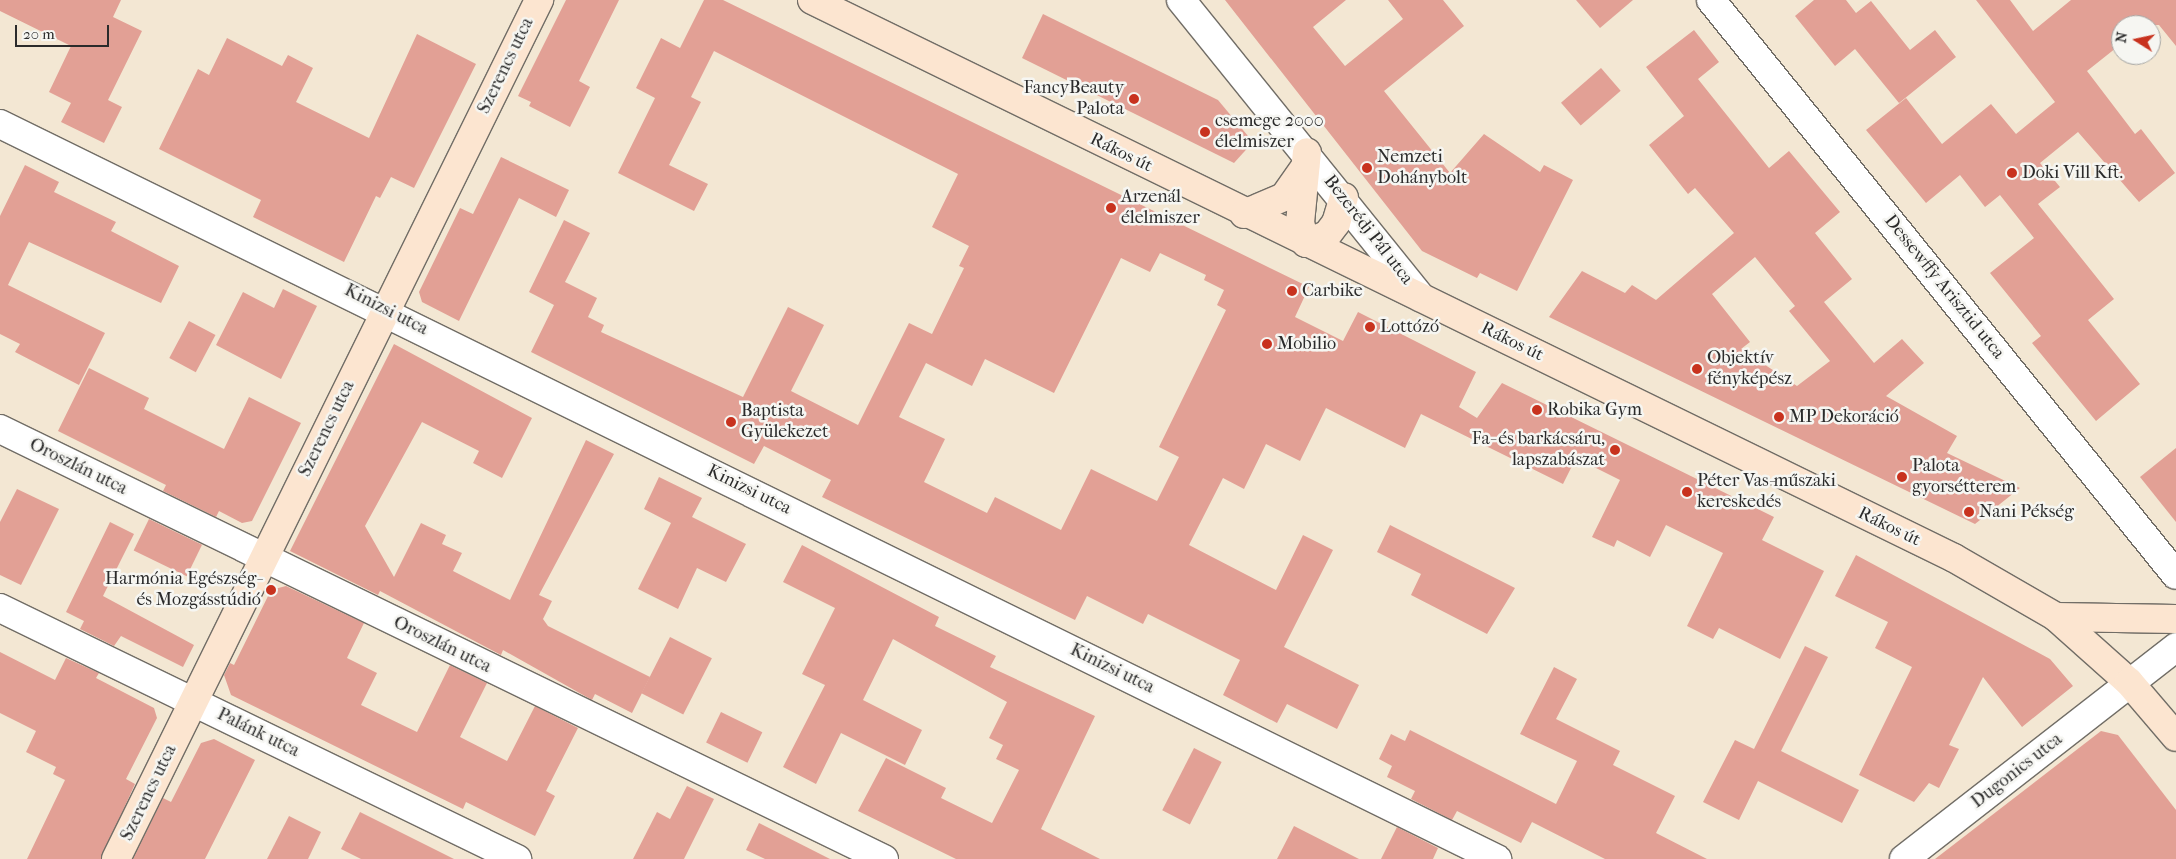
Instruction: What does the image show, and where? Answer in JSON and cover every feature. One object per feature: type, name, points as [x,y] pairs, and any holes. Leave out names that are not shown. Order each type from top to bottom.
[{"type":"street","name":"Szerencs utca","points":[[116,859],[539,0]]},
{"type":"street","name":"Rákos út","points":[[812,0],[1244,214],[1421,297],[1954,558],[2056,617],[2129,682],[2176,736]]},
{"type":"street","name":"Bezerédj Pál utca","points":[[1181,0],[1306,159],[1344,197],[1421,297]]},
{"type":"street","name":"Dessewffy Arisztid utca","points":[[1711,0],[2176,574]]},
{"type":"street","name":"Kinizsi utca","points":[[0,124],[386,310],[1497,859]]},
{"type":"street","points":[[1244,214],[1284,197],[1306,159]]},
{"type":"street","points":[[1306,159],[1300,223],[1306,243],[1327,235],[1336,223],[1344,197]]},
{"type":"street","name":"Oroszlán utca","points":[[0,429],[884,859]]},
{"type":"street","name":"Palánk utca","points":[[0,608],[517,859]]},
{"type":"street","points":[[2056,617],[2176,619]]},
{"type":"street","name":"Dugonics utca","points":[[1904,859],[2176,647]]},
{"type":"building","points":[[0,0],[121,0],[113,17],[142,31],[108,100],[122,107],[104,143],[61,122],[71,103],[49,92],[71,46],[0,11]]},
{"type":"building","points":[[566,0],[619,0],[579,81],[590,87],[570,127],[529,106],[531,102],[518,96]]},
{"type":"building","points":[[704,0],[723,0],[1309,287],[1295,317],[1343,341],[1358,312],[1476,372],[1459,407],[1477,418],[1502,383],[1774,517],[1762,540],[1824,571],[1780,659],[1719,628],[1713,639],[1687,626],[1723,553],[1666,525],[1650,557],[1617,540],[1614,547],[1592,537],[1620,480],[1576,458],[1563,484],[1421,414],[1405,448],[1326,408],[1300,461],[1266,444],[1244,489],[1223,478],[1189,545],[1276,590],[1303,535],[1333,550],[1284,647],[1359,685],[1337,729],[1287,704],[1277,723],[1223,695],[1240,660],[1148,614],[1143,624],[1087,596],[1075,620],[822,497],[831,480],[764,446],[754,464],[531,352],[554,305],[529,292],[564,220],[590,233],[565,282],[597,298],[588,317],[604,325],[601,332],[743,397],[788,307],[824,325],[791,391],[858,425],[909,323],[932,334],[964,268],[959,266],[969,246],[932,227],[958,174],[714,51],[691,97],[701,102],[669,165],[708,184],[694,211],[618,173],[655,98],[636,88],[661,38],[680,48]],"holes":[[[1160,253],[1206,275],[1204,280],[1224,290],[1217,305],[1226,310],[1159,447],[1179,457],[1157,501],[1091,469],[1061,530],[995,497],[987,513],[924,482],[945,439],[899,417],[926,363],[972,386],[985,359],[1054,393],[1121,258],[1150,272]]]},
{"type":"building","points":[[1225,0],[1346,0],[1313,27],[1345,66],[1403,19],[1388,0],[1443,0],[1464,26],[1384,91],[1450,173],[1484,134],[1540,172],[1544,165],[1573,180],[1517,291],[1480,273],[1477,278],[1422,251]]},
{"type":"building","points":[[1576,0],[1633,0],[1600,28]]},
{"type":"building","points":[[1814,0],[1846,0],[1856,13],[1871,1],[1910,50],[1935,30],[1956,57],[1899,103],[1855,49],[1835,66],[1795,16]]},
{"type":"building","points":[[1976,0],[2010,0],[2033,31],[2071,0],[2176,0],[2176,46],[2161,27],[2161,15],[2111,15],[2111,52],[2087,71],[2135,134],[2141,129],[2175,173],[2139,202],[2078,132],[2040,163],[2060,187],[2038,204],[2114,299],[2088,320],[2140,384],[2096,421],[2032,343],[2041,336],[1990,273],[2034,238],[2000,195],[1985,207],[1960,175],[1926,203],[1866,130],[1906,98],[1942,144],[1991,104],[2016,134],[2055,102]]},
{"type":"building","points":[[1043,14],[1218,100],[1253,142],[1234,163],[1022,58]]},
{"type":"building","points":[[1694,30],[1719,62],[1698,79],[1769,168],[1789,151],[1840,212],[1815,233],[1852,279],[1824,302],[1874,363],[1902,339],[1924,363],[1886,396],[1957,436],[1947,453],[2020,488],[1975,524],[1549,317],[1582,271],[1625,293],[1632,285],[1656,300],[1734,233],[1695,188],[1688,194],[1649,145],[1684,116],[1646,67]],"holes":[[[1755,257],[1795,306],[1789,311],[1830,361],[1797,386],[1741,349],[1750,342],[1712,294]]]},
{"type":"building","points":[[417,34],[476,64],[414,188],[391,177],[380,198],[376,196],[344,262],[253,217],[261,200],[159,149],[198,69],[209,75],[227,38],[282,66],[288,55],[313,68],[296,102],[369,138]]},
{"type":"building","points":[[1601,68],[1621,91],[1581,125],[1561,103]]},
{"type":"building","points":[[501,157],[569,190],[556,217],[519,198],[459,321],[422,302],[419,292],[460,208],[473,214]]},
{"type":"building","points":[[25,165],[59,182],[54,192],[116,222],[111,231],[179,266],[161,303],[29,242],[8,285],[105,333],[79,385],[15,352],[20,344],[0,334],[0,216]]},
{"type":"building","points":[[283,289],[317,306],[281,379],[216,345],[243,292],[274,308]]},
{"type":"building","points":[[189,321],[215,335],[196,372],[169,358]]},
{"type":"building","points":[[394,344],[532,418],[502,478],[473,463],[479,451],[422,422],[365,526],[394,577],[421,523],[446,535],[442,544],[462,553],[453,571],[510,600],[586,440],[614,454],[539,595],[552,601],[543,619],[548,626],[650,677],[632,713],[595,694],[592,700],[503,650],[501,655],[380,591],[378,595],[290,551]]},
{"type":"building","points":[[89,368],[149,398],[144,409],[224,449],[249,397],[301,423],[252,521],[242,523],[219,511],[216,517],[163,491],[166,485],[58,431]]},
{"type":"building","points":[[2176,448],[2176,522],[2140,477]]},
{"type":"building","points":[[659,477],[702,498],[692,517],[746,544],[726,582],[697,568],[678,609],[638,589],[671,523],[644,509]]},
{"type":"building","points":[[17,489],[59,509],[21,585],[0,575],[0,522]]},
{"type":"building","points":[[149,519],[202,545],[187,576],[134,550]]},
{"type":"building","points":[[110,522],[134,534],[103,596],[194,645],[183,667],[121,636],[114,646],[80,629],[84,621],[66,612]]},
{"type":"building","points":[[1390,525],[1515,588],[1487,634],[1411,595],[1421,574],[1377,552]]},
{"type":"building","points":[[802,545],[939,617],[935,626],[996,656],[990,667],[1095,716],[1041,829],[1100,859],[956,859],[858,811],[886,758],[946,788],[941,798],[992,823],[1019,770],[996,759],[1003,745],[989,738],[1007,702],[893,639],[863,700],[922,730],[905,765],[841,733],[816,784],[783,767],[825,685],[802,674],[835,608],[783,582]]},
{"type":"building","points":[[1856,555],[2050,659],[2073,686],[2022,727],[1983,677],[1949,745],[1959,749],[1939,788],[1929,783],[1914,802],[1859,775],[1912,667],[1875,648],[1888,622],[1835,596]]},
{"type":"building","points":[[286,586],[364,623],[347,658],[377,673],[361,705],[417,732],[450,665],[487,683],[460,737],[507,761],[535,706],[578,728],[546,791],[555,796],[535,836],[466,802],[463,809],[231,695],[224,675],[230,663],[234,665],[271,590]]},
{"type":"building","points":[[670,637],[712,658],[683,714],[641,693]]},
{"type":"building","points":[[1805,646],[1828,657],[1781,751],[1859,790],[1842,823],[1758,781],[1739,820],[1703,802],[1735,740],[1754,749]]},
{"type":"building","points":[[0,652],[55,680],[66,658],[99,673],[96,678],[154,708],[157,718],[126,779],[135,784],[101,859],[27,859],[65,780],[53,774],[56,767],[26,752],[36,731],[0,713]]},
{"type":"building","points":[[1554,667],[1577,679],[1556,719],[1620,751],[1613,765],[1675,796],[1656,833],[1707,859],[1605,859],[1532,822],[1521,843],[1457,811],[1452,820],[1411,799],[1415,791],[1387,777],[1392,766],[1379,759],[1391,734],[1405,741],[1410,730],[1556,804],[1577,761],[1520,734]]},
{"type":"building","points":[[721,712],[762,732],[747,763],[706,743]]},
{"type":"building","points":[[2101,731],[2118,735],[2176,810],[2176,859],[1935,859]]},
{"type":"building","points":[[214,739],[255,760],[205,859],[133,859],[163,798],[171,802],[201,743]]},
{"type":"building","points":[[1194,748],[1222,762],[1190,824],[1162,810]]},
{"type":"building","points":[[687,786],[714,799],[684,859],[633,859],[657,812],[670,819]]},
{"type":"building","points":[[360,812],[454,859],[361,859],[341,849]]},
{"type":"building","points":[[289,816],[321,832],[308,859],[267,859]]},
{"type":"building","points":[[759,823],[830,859],[765,859],[746,850]]},
{"type":"building","points":[[1294,826],[1359,859],[1277,859]]},
{"type":"building","points":[[1397,827],[1438,848],[1433,859],[1381,859]]},
{"type":"place","name":"FancyBeauty Palota","points":[[1134,99]]},
{"type":"place","name":"csemege 2000 élelmiszer","points":[[1205,132]]},
{"type":"place","name":"Nemzeti Dohánybolt","points":[[1367,168]]},
{"type":"place","name":"Doki Vill Kft.","points":[[2012,173]]},
{"type":"place","name":"Arzenál élelmiszer","points":[[1111,208]]},
{"type":"place","name":"Carbike","points":[[1292,291]]},
{"type":"place","name":"Lottózó","points":[[1370,327]]},
{"type":"place","name":"Mobilio","points":[[1267,344]]},
{"type":"place","name":"Objektív fényképész","points":[[1697,369]]},
{"type":"place","name":"Robika Gym","points":[[1537,410]]},
{"type":"place","name":"MP Dekoráció","points":[[1779,417]]},
{"type":"place","name":"Baptista Gyülekezet","points":[[731,422]]},
{"type":"place","name":"Fa- és barkácsáru, lapszabászat","points":[[1615,450]]},
{"type":"place","name":"Palota gyorsétterem","points":[[1902,477]]},
{"type":"place","name":"Péter Vas-műszaki kereskedés","points":[[1687,492]]},
{"type":"place","name":"Nani Pékség","points":[[1969,512]]},
{"type":"place","name":"Harmónia Egészség- és Mozgásstúdió","points":[[271,590]]}]
